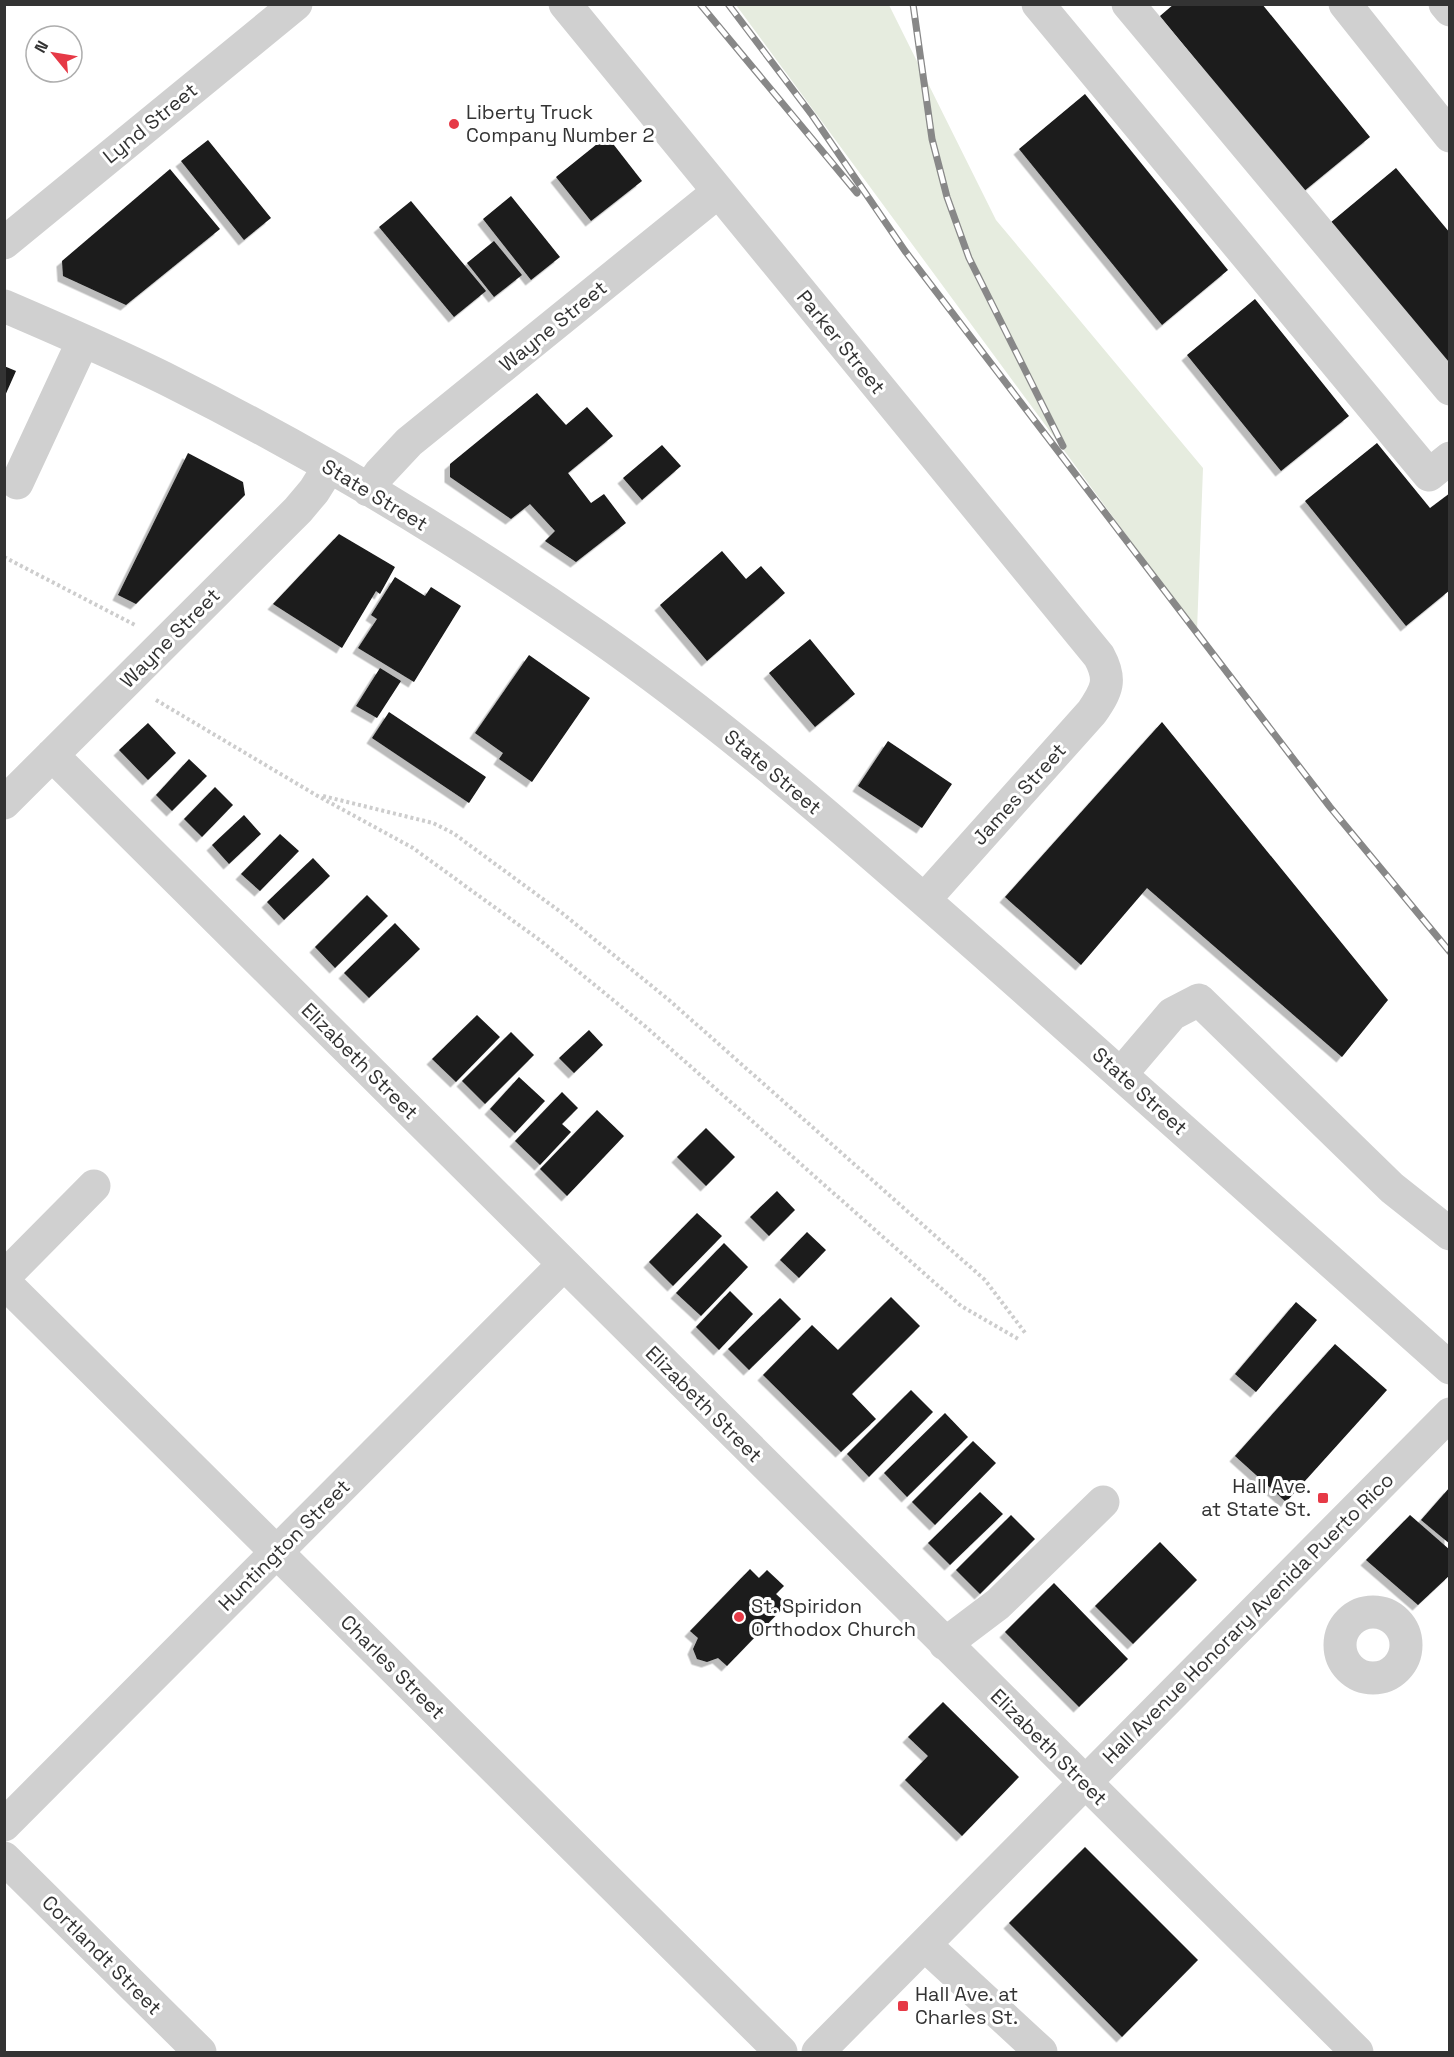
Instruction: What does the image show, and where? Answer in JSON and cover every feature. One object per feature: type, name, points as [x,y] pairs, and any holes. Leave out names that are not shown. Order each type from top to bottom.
[{"type":"street","name":"Lynd Street","points":[[4,243],[296,4]]},
{"type":"street","name":"Parker Street","points":[[565,4],[1099,657],[1106,670],[1106,684]]},
{"type":"street","points":[[1038,4],[1429,475],[1449,458]]},
{"type":"street","points":[[1128,4],[1449,389]]},
{"type":"street","points":[[1345,4],[1449,136]]},
{"type":"street","points":[[1445,4],[1449,10]]},
{"type":"street","name":"Wayne Street","points":[[368,490],[380,473],[409,442],[718,192]]},
{"type":"street","name":"State Street","points":[[4,306],[170,381],[329,467],[501,572],[599,637],[764,764],[924,900],[1449,1368]]},
{"type":"street","points":[[17,483],[83,340]]},
{"type":"street","name":"Wayne Street","points":[[4,803],[298,510],[314,491],[329,467]]},
{"type":"street","name":"James Street","points":[[924,900],[1092,712],[1106,684]]},
{"type":"street","name":"Elizabeth Street","points":[[52,755],[1357,2052]]},
{"type":"street","points":[[1121,1074],[1172,1014],[1199,1000],[1392,1188],[1449,1234]]},
{"type":"street","points":[[4,1277],[94,1186]]},
{"type":"street","name":"Huntington Street","points":[[4,1825],[564,1264]]},
{"type":"street","name":"Charles Street","points":[[4,1282],[781,2052]]},
{"type":"street","name":"Hall Avenue Honorary Avenida Puerto Rico","points":[[818,2052],[1449,1414]]},
{"type":"street","points":[[945,1644],[998,1604],[1103,1502]]},
{"type":"street","name":"Cortlandt Street","points":[[4,1858],[200,2052]]},
{"type":"street","points":[[925,1945],[1041,2052]]},
{"type":"path","points":[[4,557],[124,619],[161,646]]},
{"type":"path","points":[[129,679],[168,708],[316,795],[413,848],[541,941],[646,1027],[961,1306],[1020,1340]]},
{"type":"path","points":[[316,795],[432,823],[453,833],[562,913],[669,1000],[986,1280],[1026,1334]]},
{"type":"shaded area","points":[[736,5],[889,5],[996,220],[1203,468],[1197,631]]},
{"type":"building","points":[[1174,4],[1262,4],[1370,137],[1303,192],[1160,16]]},
{"type":"building","points":[[1085,94],[1228,270],[1162,325],[1019,149]]},
{"type":"building","points":[[607,136],[642,181],[591,221],[556,177]]},
{"type":"building","points":[[208,140],[271,218],[244,240],[181,161]]},
{"type":"building","points":[[1396,168],[1450,233],[1450,370],[1330,223]]},
{"type":"building","points":[[170,169],[220,229],[126,305],[63,276],[62,261]]},
{"type":"building","points":[[511,196],[560,257],[531,280],[483,219]]},
{"type":"building","points":[[411,201],[486,291],[454,317],[379,227]]},
{"type":"building","points":[[494,241],[522,275],[494,297],[467,263]]},
{"type":"building","points":[[1255,299],[1349,416],[1281,471],[1187,355]]},
{"type":"building","points":[[4,366],[16,371],[4,398]]},
{"type":"building","points":[[537,393],[566,425],[587,407],[613,436],[568,473],[591,503],[604,494],[626,523],[576,562],[545,541],[555,531],[530,504],[511,519],[450,477],[450,464]]},
{"type":"building","points":[[1377,443],[1430,508],[1450,493],[1450,590],[1406,626],[1305,501]]},
{"type":"building","points":[[662,445],[681,466],[642,500],[623,478]]},
{"type":"building","points":[[188,453],[243,482],[245,495],[136,604],[118,595]]},
{"type":"building","points":[[339,534],[395,567],[380,594],[376,591],[342,648],[273,604]]},
{"type":"building","points":[[722,551],[746,579],[761,566],[785,593],[707,661],[660,605]]},
{"type":"building","points":[[395,577],[425,596],[431,587],[461,606],[414,682],[358,648],[377,619],[371,615]]},
{"type":"building","points":[[810,639],[855,694],[815,727],[769,673]]},
{"type":"building","points":[[529,655],[590,698],[532,782],[499,759],[503,753],[475,733]]},
{"type":"building","points":[[380,668],[401,681],[377,718],[356,706]]},
{"type":"building","points":[[389,712],[486,777],[469,803],[372,738]]},
{"type":"building","points":[[1162,722],[1388,1000],[1342,1057],[1147,888],[1081,965],[1005,897]]},
{"type":"building","points":[[148,723],[176,753],[148,780],[119,750]]},
{"type":"building","points":[[888,741],[952,784],[922,828],[858,786]]},
{"type":"building","points":[[189,759],[207,776],[172,811],[156,795]]},
{"type":"building","points":[[215,787],[233,805],[202,837],[184,819]]},
{"type":"building","points":[[244,815],[261,834],[229,864],[212,845]]},
{"type":"building","points":[[280,834],[299,851],[260,891],[241,874]]},
{"type":"building","points":[[313,858],[330,876],[284,920],[267,902]]},
{"type":"building","points":[[367,895],[388,916],[335,968],[315,947]]},
{"type":"building","points":[[395,923],[420,949],[369,998],[344,973]]},
{"type":"building","points":[[477,1015],[500,1037],[456,1082],[432,1059]]},
{"type":"building","points":[[589,1030],[603,1045],[574,1073],[559,1058]]},
{"type":"building","points":[[511,1032],[534,1055],[485,1104],[462,1081]]},
{"type":"building","points":[[519,1077],[545,1101],[515,1133],[490,1109]]},
{"type":"building","points":[[562,1092],[578,1108],[562,1124],[571,1132],[540,1165],[515,1141]]},
{"type":"building","points":[[597,1110],[624,1136],[567,1196],[540,1169]]},
{"type":"building","points":[[706,1128],[735,1157],[706,1186],[677,1157]]},
{"type":"building","points":[[777,1191],[795,1210],[769,1236],[750,1217]]},
{"type":"building","points":[[697,1213],[722,1236],[673,1286],[649,1262]]},
{"type":"building","points":[[807,1232],[826,1250],[799,1278],[780,1260]]},
{"type":"building","points":[[724,1243],[748,1267],[701,1316],[676,1293]]},
{"type":"building","points":[[730,1291],[753,1314],[719,1350],[696,1327]]},
{"type":"building","points":[[891,1297],[920,1326],[852,1394],[876,1419],[841,1452],[763,1375],[812,1325],[838,1350]]},
{"type":"building","points":[[780,1298],[801,1319],[749,1370],[728,1349]]},
{"type":"building","points":[[1296,1302],[1317,1320],[1256,1392],[1235,1374]]},
{"type":"building","points":[[1335,1344],[1387,1390],[1286,1502],[1235,1456]]},
{"type":"building","points":[[911,1390],[933,1412],[869,1477],[847,1454]]},
{"type":"building","points":[[945,1413],[968,1437],[907,1497],[884,1473]]},
{"type":"building","points":[[973,1441],[996,1463],[935,1525],[912,1502]]},
{"type":"building","points":[[1450,1487],[1450,1544],[1421,1520]]},
{"type":"building","points":[[980,1492],[1003,1514],[950,1565],[928,1543]]},
{"type":"building","points":[[1011,1515],[1035,1539],[980,1594],[956,1570]]},
{"type":"building","points":[[1410,1515],[1450,1550],[1450,1575],[1418,1605],[1366,1560]]},
{"type":"building","points":[[1160,1542],[1197,1580],[1133,1644],[1095,1606]]},
{"type":"building","name":"St. Spiridon Orthodox Church","points":[[750,1569],[759,1578],[767,1570],[784,1586],[776,1594],[787,1604],[727,1666],[718,1658],[707,1662],[697,1659],[693,1649],[698,1638],[690,1631]]},
{"type":"building","points":[[1054,1583],[1128,1659],[1079,1707],[1005,1632]]},
{"type":"building","points":[[943,1702],[1019,1777],[962,1836],[905,1780],[928,1756],[908,1737]]},
{"type":"building","points":[[1085,1847],[1198,1960],[1122,2037],[1009,1923]]},
{"type":"railway","points":[[700,4],[857,193]]},
{"type":"railway","points":[[728,4],[812,115],[905,251],[1330,807],[1450,952]]},
{"type":"railway","points":[[913,4],[932,139],[947,197],[969,258],[1063,446]]},
{"type":"place","name":"Liberty Truck Company Number 2","points":[[454,124]]},
{"type":"place","name":"Hall Ave. at State St.","points":[[1323,1498]]},
{"type":"place","name":"St. Spiridon Orthodox Church","points":[[739,1617]]},
{"type":"place","name":"Hall Ave. at Charles St.","points":[[903,2006]]}]
